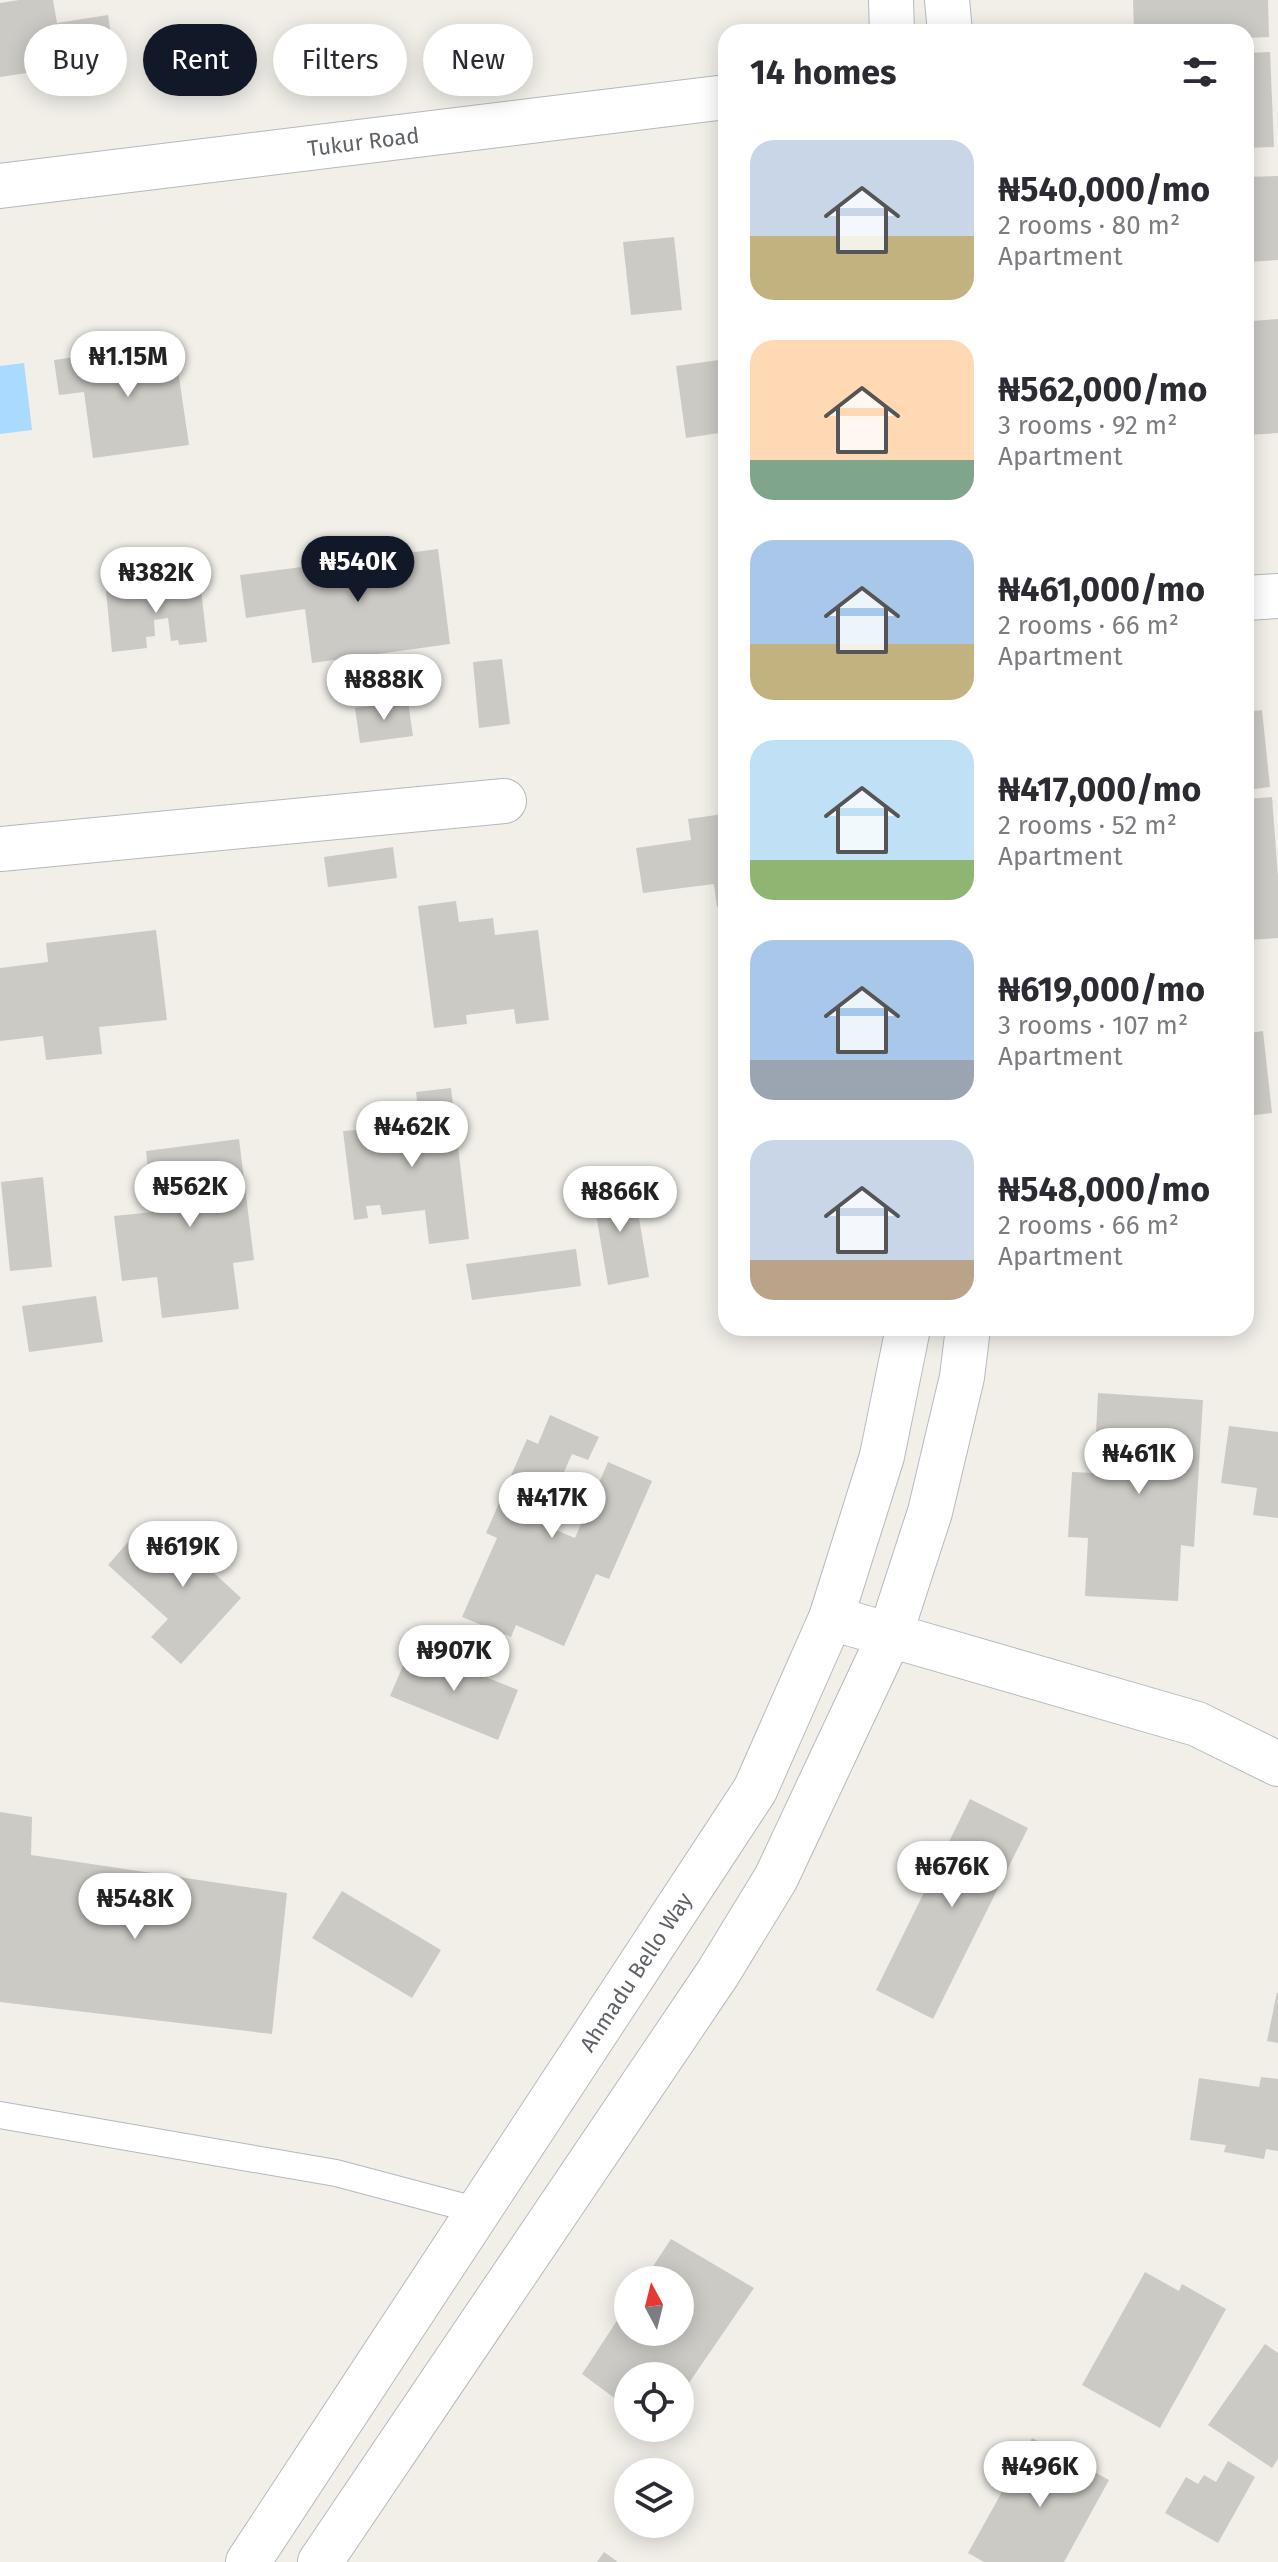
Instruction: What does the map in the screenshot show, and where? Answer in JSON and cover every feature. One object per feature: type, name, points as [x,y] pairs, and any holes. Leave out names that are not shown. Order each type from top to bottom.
[{"type":"main road","points":[[891,0],[892,24]]},
{"type":"main road","points":[[947,0],[949,24]]},
{"type":"main road","name":"Tukur Road","points":[[0,186],[718,98]]},
{"type":"main road","points":[[1254,598],[1278,596]]},
{"type":"main road","points":[[0,849],[504,801]]},
{"type":"main road","name":"Ahmadu Bello Way","points":[[248,2562],[755,1790],[831,1618],[882,1456],[906,1336]]},
{"type":"main road","points":[[320,2562],[718,1973],[776,1878],[890,1635],[930,1512],[962,1377],[967,1336]]},
{"type":"main road","points":[[831,1618],[1197,1724],[1278,1764]]},
{"type":"lane","points":[[0,2115],[336,2173],[479,2211]]},
{"type":"water","points":[[24,363],[32,430],[0,434],[0,366]]},
{"type":"building","points":[[53,0],[57,23],[108,15],[109,24],[24,24],[24,73],[0,77],[0,3]]},
{"type":"building","points":[[1133,0],[1268,0],[1269,37],[1254,38],[1254,24],[1134,24]]},
{"type":"building","points":[[1270,52],[1274,147],[1254,148],[1254,53]]},
{"type":"building","points":[[1278,176],[1278,260],[1254,262],[1254,177]]},
{"type":"building","points":[[674,237],[682,310],[631,315],[623,242]]},
{"type":"building","points":[[1278,319],[1278,433],[1254,434],[1254,321]]},
{"type":"building","points":[[174,343],[189,445],[93,458],[84,392],[59,395],[54,360]]},
{"type":"building","points":[[718,360],[718,433],[686,438],[676,366]]},
{"type":"building","points":[[438,549],[450,644],[312,663],[305,609],[246,618],[240,575]]},
{"type":"building","points":[[200,581],[207,642],[179,645],[178,640],[171,641],[168,618],[154,620],[155,636],[146,637],[147,648],[112,652],[106,591]]},
{"type":"building","points":[[502,659],[510,724],[479,728],[473,662]]},
{"type":"building","points":[[408,701],[413,736],[360,743],[355,708]]},
{"type":"building","points":[[1262,710],[1270,787],[1254,789],[1254,711]]},
{"type":"building","points":[[1272,797],[1278,877],[1278,938],[1254,940],[1254,798]]},
{"type":"building","points":[[718,815],[718,907],[714,884],[643,893],[636,848],[691,840],[688,819]]},
{"type":"building","points":[[393,847],[397,878],[328,887],[324,857]]},
{"type":"building","points":[[456,901],[459,922],[493,918],[495,935],[538,930],[549,1020],[516,1024],[514,1009],[466,1015],[467,1024],[434,1028],[418,906]]},
{"type":"building","points":[[156,930],[167,1020],[99,1027],[102,1054],[46,1060],[43,1036],[0,1041],[0,968],[48,962],[46,943]]},
{"type":"building","points":[[1263,1031],[1272,1113],[1254,1115],[1254,1032]]},
{"type":"building","points":[[451,1088],[469,1239],[429,1244],[425,1210],[382,1215],[380,1205],[366,1206],[368,1218],[354,1220],[343,1131],[370,1129],[372,1138],[389,1136],[387,1122],[419,1118],[416,1092]]},
{"type":"building","points":[[239,1139],[254,1260],[233,1263],[239,1309],[162,1318],[157,1277],[122,1281],[114,1216],[153,1212],[146,1151]]},
{"type":"building","points":[[43,1177],[52,1267],[10,1271],[1,1182]]},
{"type":"building","points":[[633,1183],[649,1277],[608,1285],[592,1190]]},
{"type":"building","points":[[576,1249],[581,1286],[472,1300],[466,1264]]},
{"type":"building","points":[[96,1296],[103,1342],[29,1352],[22,1306]]},
{"type":"building","points":[[1098,1393],[1203,1400],[1194,1547],[1181,1545],[1178,1601],[1085,1596],[1088,1538],[1068,1537],[1072,1472],[1094,1473]]},
{"type":"building","points":[[550,1415],[599,1437],[588,1460],[572,1454],[541,1524],[575,1538],[608,1462],[652,1481],[609,1579],[596,1574],[564,1646],[516,1625],[511,1637],[462,1617],[497,1538],[486,1533],[527,1439],[538,1444]]},
{"type":"building","points":[[1229,1426],[1278,1432],[1278,1518],[1253,1515],[1257,1488],[1221,1483]]},
{"type":"building","points":[[204,1521],[235,1549],[213,1572],[241,1598],[181,1664],[151,1637],[168,1619],[108,1565],[128,1542],[160,1570]]},
{"type":"building","points":[[411,1647],[518,1690],[498,1740],[390,1696]]},
{"type":"building","points":[[970,1799],[1028,1828],[933,2019],[876,1990]]},
{"type":"building","points":[[0,1812],[32,1817],[31,1855],[287,1893],[272,2034],[0,2002]]},
{"type":"building","points":[[342,1891],[441,1950],[412,1998],[312,1938]]},
{"type":"building","points":[[1278,1993],[1278,2043],[1267,2041]]},
{"type":"building","points":[[1261,2077],[1278,2079],[1278,2151],[1266,2149],[1264,2159],[1224,2152],[1226,2145],[1190,2140],[1199,2078],[1259,2087]]},
{"type":"building","points":[[671,2239],[754,2288],[694,2376],[694,2362],[614,2362],[614,2398],[582,2374],[614,2325],[614,2346],[694,2346],[694,2266],[653,2266]]},
{"type":"building","points":[[1145,2272],[1179,2291],[1182,2284],[1226,2309],[1160,2428],[1082,2385]]},
{"type":"building","points":[[1265,2344],[1278,2353],[1278,2459],[1272,2468],[1208,2425]]},
{"type":"building","points":[[1032,2438],[1109,2480],[1064,2562],[984,2562],[968,2553]]},
{"type":"building","points":[[1228,2461],[1255,2477],[1218,2543],[1165,2513],[1186,2477],[1198,2484],[1204,2475],[1216,2482]]},
{"type":"building","points":[[604,2552],[618,2562],[597,2562]]}]
